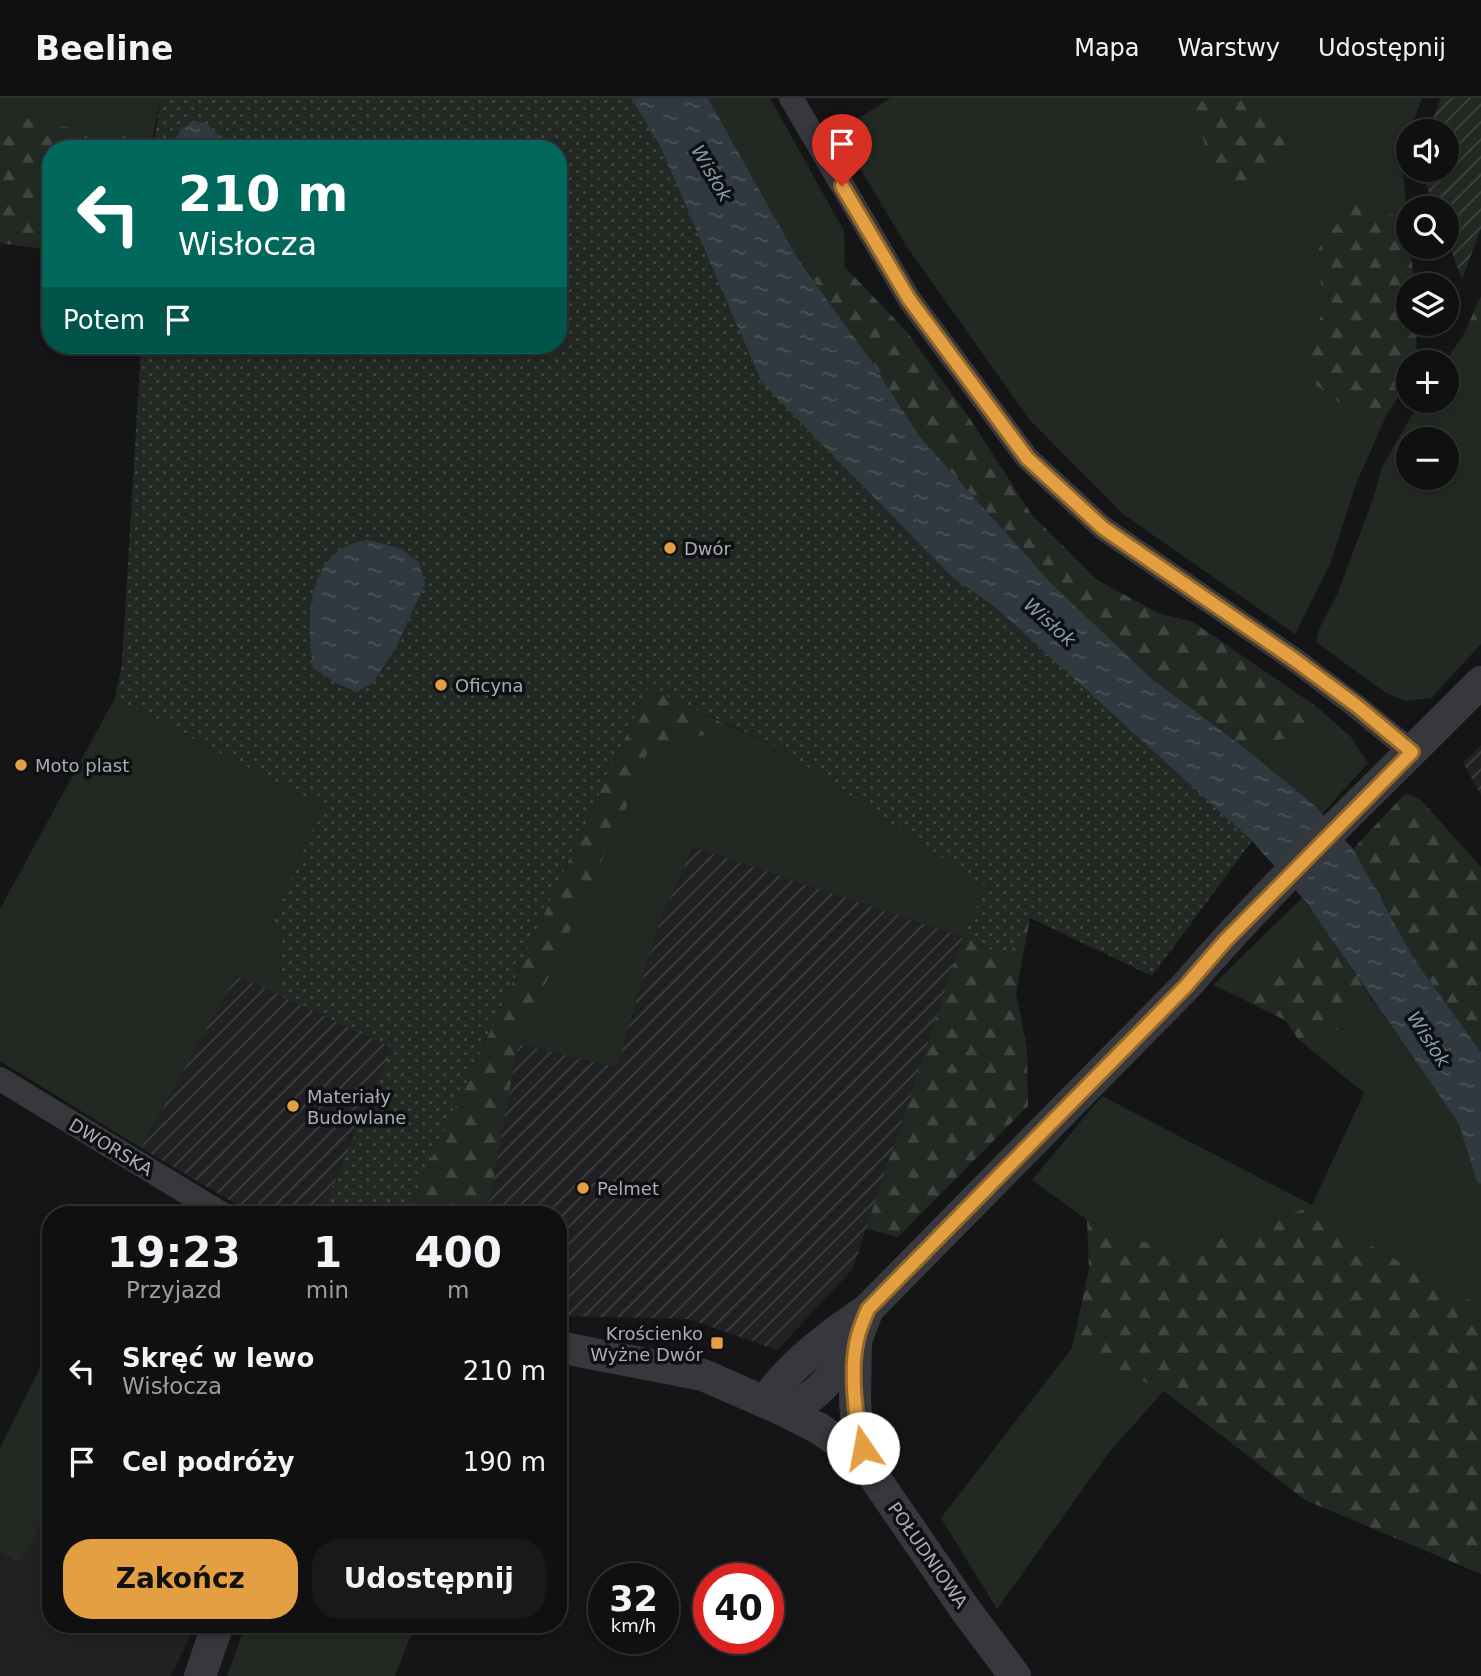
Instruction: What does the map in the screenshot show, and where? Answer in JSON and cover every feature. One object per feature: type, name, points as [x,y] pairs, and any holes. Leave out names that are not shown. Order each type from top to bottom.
[{"type":"street","points":[[791,98],[909,299],[1027,458],[1103,528],[1295,660],[1357,706],[1412,752]]},
{"type":"street","points":[[868,1309],[856,1341],[843,1361],[810,1399],[797,1407],[774,1406],[784,1376],[825,1339],[868,1309],[1186,986],[1225,941],[1379,783],[1481,682]]},
{"type":"street","name":"DWORSKA","points":[[0,1079],[209,1206]]},
{"type":"street","points":[[856,1341],[857,1425],[870,1471]]},
{"type":"street","name":"POŁUDNIOWA","points":[[567,1349],[703,1375],[820,1429],[848,1449],[870,1471],[967,1612],[1016,1676]]},
{"type":"street","points":[[200,1676],[215,1633]]},
{"type":"shaded area","points":[[1481,745],[1481,795],[1463,763]]},
{"type":"shaded area","points":[[693,847],[963,937],[853,1269],[777,1350],[689,1319],[567,1316],[567,1206],[488,1206],[518,1044],[617,1067],[659,923]]},
{"type":"shaded area","points":[[236,974],[393,1048],[324,1206],[239,1206],[141,1148]]},
{"type":"shaded area","points":[[42,1523],[42,1633],[192,1633],[171,1676],[0,1676],[0,1552],[19,1563]]},
{"type":"green space","points":[[0,98],[161,98],[153,135],[70,128],[0,113]]},
{"type":"green space","points":[[161,98],[631,98],[660,146],[762,383],[952,577],[995,607],[1252,841],[1152,976],[1030,918],[1007,958],[963,937],[986,887],[778,747],[648,688],[410,1206],[324,1206],[392,1048],[279,995],[282,930],[271,926],[322,806],[115,698],[122,664],[140,354],[567,354],[567,140],[154,140]]},
{"type":"green space","points":[[708,98],[770,98],[844,231],[845,267],[812,278],[798,259]]},
{"type":"green space","points":[[891,98],[1192,98],[1199,117],[1289,142],[1266,98],[1422,98],[1414,119],[1396,119],[1396,182],[1404,182],[1405,196],[1396,196],[1396,217],[1357,197],[1319,248],[1322,315],[1302,347],[1340,403],[1387,414],[1356,484],[1331,562],[1295,634],[1123,514],[1029,419],[907,247],[838,131]]},
{"type":"green space","points":[[1192,98],[1266,98],[1289,142],[1271,181],[1234,189],[1211,167]]},
{"type":"green space","points":[[1441,98],[1481,98],[1481,229],[1462,279],[1454,259],[1459,259],[1459,196],[1430,196],[1425,182],[1459,182],[1459,119],[1433,119]]},
{"type":"green space","points":[[0,113],[70,128],[153,135],[153,140],[42,140],[42,249],[0,243]]},
{"type":"green space","points":[[1357,197],[1396,217],[1396,259],[1411,259],[1413,273],[1396,273],[1396,336],[1417,336],[1416,350],[1396,350],[1396,400],[1387,414],[1340,403],[1311,381],[1302,347],[1322,315],[1319,248]]},
{"type":"green space","points":[[845,267],[907,332],[970,419],[1032,515],[1097,580],[1158,613],[1193,622],[1317,707],[1300,736],[1242,746],[1152,679],[1051,583],[919,436],[872,362],[812,278]]},
{"type":"green space","points":[[1481,296],[1481,348],[1464,334]]},
{"type":"green space","points":[[1464,334],[1481,348],[1481,644],[1431,698],[1405,701],[1386,693],[1316,642],[1319,629],[1337,595],[1382,467],[1396,443],[1396,490],[1459,490],[1459,427],[1405,427],[1413,413],[1459,413],[1459,350],[1453,350]]},
{"type":"green space","points":[[648,688],[732,727],[648,751],[629,801],[518,1044],[488,1206],[410,1206]]},
{"type":"green space","points":[[115,698],[322,806],[271,926],[282,930],[279,995],[236,975],[141,1148],[0,1061],[0,909]]},
{"type":"green space","points":[[1317,707],[1351,737],[1368,763],[1322,814],[1242,746],[1300,736]]},
{"type":"green space","points":[[732,727],[778,747],[987,887],[963,937],[693,847],[659,923],[617,1067],[518,1044],[629,801],[648,751]]},
{"type":"green space","points":[[1406,793],[1420,799],[1481,867],[1481,1052],[1416,962],[1353,849]]},
{"type":"green space","points":[[1302,898],[1321,923],[1270,988],[1232,994],[1213,985]]},
{"type":"green space","points":[[1030,918],[1016,993],[1027,1049],[1028,1106],[898,1237],[866,1229],[963,937],[1006,958]]},
{"type":"green space","points":[[1321,923],[1363,986],[1344,1028],[1298,1039],[1285,1020],[1232,994],[1270,988]]},
{"type":"green space","points":[[1363,986],[1460,1125],[1477,1182],[1481,1184],[1481,1306],[1378,1250],[1312,1206],[1185,1252],[1117,1235],[1087,1220],[1032,1180],[1102,1096],[1312,1205],[1364,1093],[1298,1039],[1344,1028]]},
{"type":"green space","points":[[1312,1206],[1378,1250],[1481,1306],[1481,1574],[1305,1500],[1164,1391],[1072,1348],[1089,1269],[1087,1220],[1117,1235],[1185,1252]]},
{"type":"green space","points":[[1072,1348],[1164,1391],[1110,1451],[997,1609],[941,1518]]},
{"type":"green space","points":[[42,1364],[42,1523],[19,1563],[0,1552],[0,1448]]},
{"type":"green space","points":[[243,1633],[412,1633],[395,1676],[227,1676]]},
{"type":"water","name":"Wisłok","points":[[631,98],[708,98],[798,259],[872,362],[919,436],[1051,583],[1152,679],[1242,746],[1314,805],[1353,849],[1416,962],[1481,1052],[1481,1184],[1477,1182],[1459,1124],[1306,902],[1252,841],[995,607],[952,577],[762,383],[660,146]]},
{"type":"water","points":[[194,121],[206,123],[223,140],[175,140],[181,129]]},
{"type":"water","points":[[368,540],[400,548],[419,562],[425,584],[395,649],[372,684],[356,692],[313,668],[311,608],[321,571],[332,557],[347,546]]},
{"type":"place","name":"Dwór","points":[[670,548]]},
{"type":"place","name":"Oficyna","points":[[441,685]]},
{"type":"place","name":"Moto plast","points":[[21,765]]},
{"type":"place","name":"Materiały Budowlane","points":[[293,1106]]},
{"type":"place","name":"Pelmet","points":[[583,1188]]},
{"type":"place","name":"Krościenko Wyżne Dwór","points":[[717,1343]]},
{"type":"route","points":[[842,186],[909,299],[1027,458],[1103,528],[1295,660],[1357,706],[1412,752],[868,1309],[856,1341],[855,1402],[863,1448]]}]
